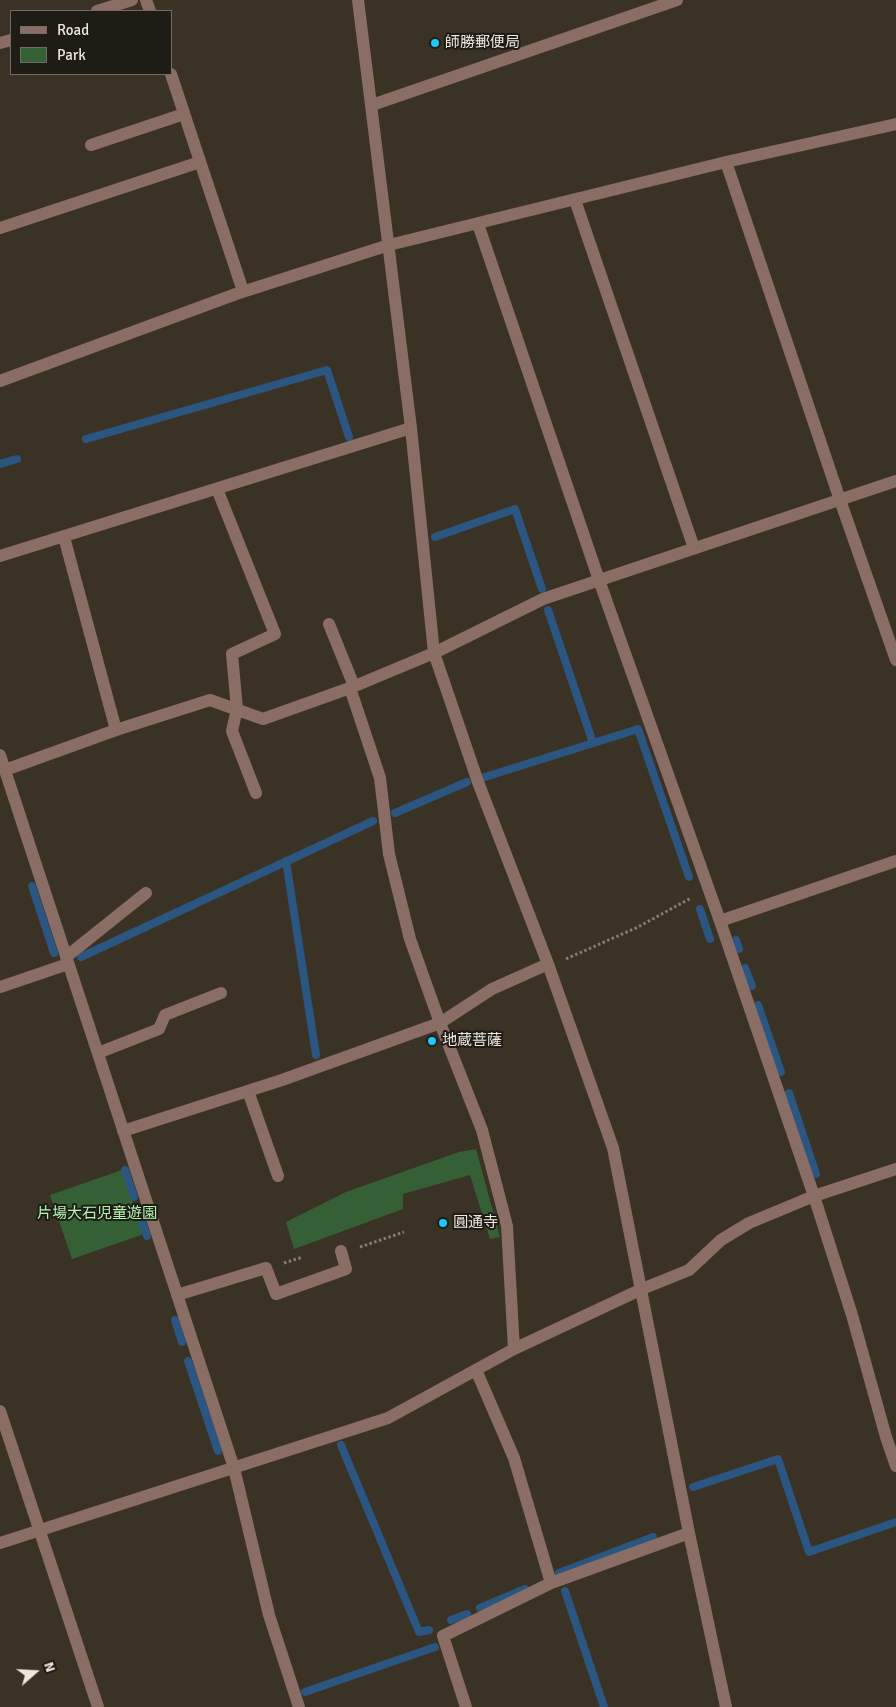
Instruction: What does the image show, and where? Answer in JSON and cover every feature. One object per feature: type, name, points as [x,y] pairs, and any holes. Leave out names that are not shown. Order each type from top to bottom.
[{"type":"street","points":[[100,10],[132,0]]},
{"type":"street","points":[[358,0],[411,428],[434,653],[478,782],[548,965],[613,1148],[689,1533],[726,1707]]},
{"type":"street","points":[[372,105],[677,0]]},
{"type":"street","points":[[171,75],[243,291]]},
{"type":"street","points":[[91,145],[184,114]]},
{"type":"street","points":[[0,381],[243,291],[389,245],[726,162],[896,124]]},
{"type":"street","points":[[0,228],[200,162]]},
{"type":"street","points":[[726,162],[896,660]]},
{"type":"street","points":[[575,200],[694,548]]},
{"type":"street","points":[[478,224],[599,580],[709,888],[814,1196],[852,1315],[896,1466]]},
{"type":"street","points":[[0,556],[411,428]]},
{"type":"street","points":[[5,770],[116,730],[210,700],[263,719],[352,687],[434,653],[543,599],[896,481]]},
{"type":"street","points":[[217,488],[275,634],[232,654],[237,709],[232,731],[256,793]]},
{"type":"street","points":[[64,537],[116,730]]},
{"type":"street","points":[[329,624],[352,687],[380,778],[389,854],[410,939],[440,1023],[482,1130],[507,1226],[514,1349]]},
{"type":"street","points":[[0,755],[234,1468],[269,1615],[299,1707]]},
{"type":"street","points":[[720,921],[896,861]]},
{"type":"street","points":[[0,987],[67,961],[146,893]]},
{"type":"street","points":[[124,1131],[248,1091],[440,1023],[492,988],[548,965]]},
{"type":"street","points":[[98,1053],[159,1029],[165,1015],[222,993]]},
{"type":"street","points":[[248,1091],[278,1176]]},
{"type":"street","points":[[0,1543],[388,1418],[514,1349],[642,1289],[689,1270],[721,1240],[749,1223],[814,1196],[896,1169]]},
{"type":"street","points":[[177,1295],[266,1268],[276,1294],[346,1268],[341,1251]]},
{"type":"street","points":[[476,1370],[514,1458],[551,1583]]},
{"type":"street","points":[[0,1411],[98,1707]]},
{"type":"street","points":[[466,1707],[443,1636],[551,1583],[689,1533]]},
{"type":"path","points":[[548,965],[638,927],[709,888]]},
{"type":"path","points":[[341,1251],[361,1247],[404,1232]]},
{"type":"green space","points":[[476,1149],[500,1237],[490,1239],[470,1175],[403,1194],[403,1209],[294,1249],[286,1222],[346,1192],[459,1152]]},
{"type":"green space","name":"片場大石児童遊園","points":[[122,1170],[144,1234],[72,1259],[50,1195]]},
{"type":"waterway","points":[[86,439],[327,370],[349,437]]},
{"type":"waterway","points":[[0,464],[17,459]]},
{"type":"waterway","points":[[435,537],[515,509],[542,589]]},
{"type":"waterway","points":[[548,610],[593,743]]},
{"type":"waterway","points":[[485,777],[638,729],[689,877]]},
{"type":"waterway","points":[[395,813],[467,782]]},
{"type":"waterway","points":[[81,957],[373,821]]},
{"type":"waterway","points":[[286,861],[316,1055]]},
{"type":"waterway","points":[[32,886],[54,953]]},
{"type":"waterway","points":[[700,909],[710,939]]},
{"type":"waterway","points":[[736,940],[739,949]]},
{"type":"waterway","points":[[745,968],[752,986]]},
{"type":"waterway","points":[[758,1005],[781,1072]]},
{"type":"waterway","points":[[789,1093],[816,1174]]},
{"type":"waterway","points":[[125,1170],[134,1197]]},
{"type":"waterway","points":[[139,1212],[147,1236]]},
{"type":"waterway","points":[[175,1320],[182,1342]]},
{"type":"waterway","points":[[188,1361],[218,1451]]},
{"type":"waterway","points":[[341,1445],[419,1632],[429,1630]]},
{"type":"waterway","points":[[693,1487],[778,1459],[809,1552],[896,1522]]},
{"type":"waterway","points":[[559,1573],[653,1537]]},
{"type":"waterway","points":[[480,1608],[525,1589]]},
{"type":"waterway","points":[[565,1591],[604,1707]]},
{"type":"waterway","points":[[451,1620],[467,1614]]},
{"type":"waterway","points":[[305,1692],[435,1647]]},
{"type":"place","name":"師勝郵便局","points":[[435,43]]},
{"type":"place","name":"地蔵菩薩","points":[[432,1041]]},
{"type":"place","name":"圓通寺","points":[[443,1223]]}]
